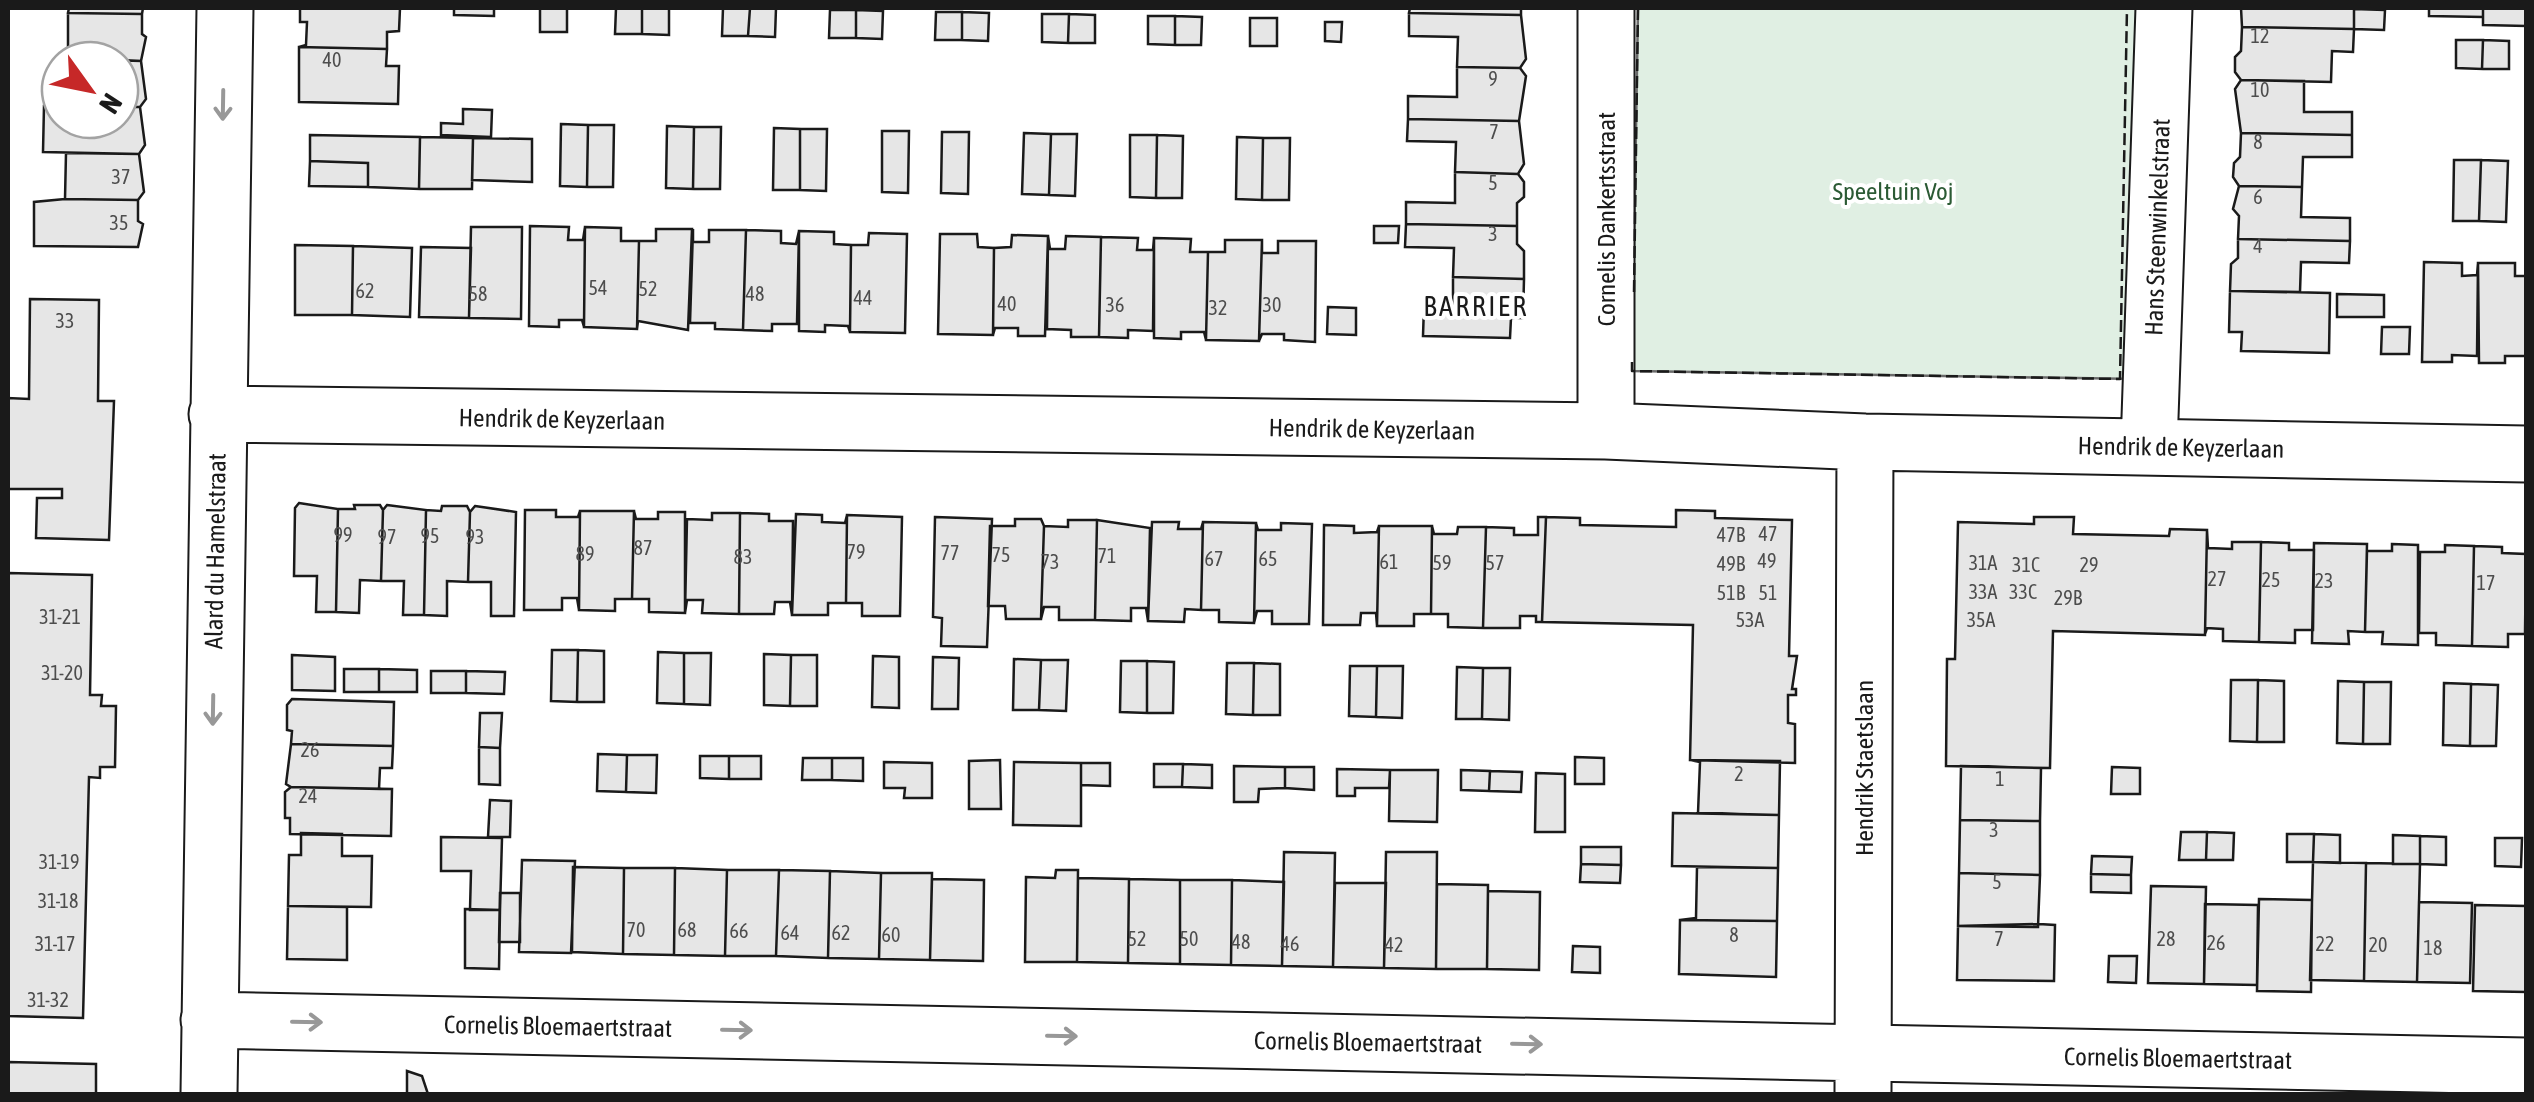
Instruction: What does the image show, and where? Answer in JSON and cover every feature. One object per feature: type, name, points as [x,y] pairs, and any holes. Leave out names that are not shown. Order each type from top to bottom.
[{"type":"street","name":"Alard du Hamelstraat","points":[[208,1094],[225,8]]},
{"type":"street","name":"Cornelis Dankertsstraat","points":[[1606,8],[1606,431]]},
{"type":"street","name":"Hans Steenwinkelstraat","points":[[2149,447],[2164,8]]},
{"type":"street","name":"Hendrik de Keyzerlaan","points":[[217,414],[1606,431],[1865,442],[2526,454]]},
{"type":"street","name":"Hendrik Staetslaan","points":[[1863,1073],[1865,442]]},
{"type":"street","name":"Cornelis Bloemaertstraat","points":[[210,1020],[1863,1073],[2526,1066]]},
{"type":"green space","name":"Speeltuin Voj","points":[[1638,8],[2142,8],[2136,379],[1632,371]]},
{"type":"building","points":[[69,8],[143,8],[142,14],[68,13]]},
{"type":"building","points":[[300,8],[400,8],[399,31],[387,32],[387,49],[299,47],[306,45],[307,22],[300,22]]},
{"type":"building","points":[[454,8],[494,8],[494,16],[454,15]]},
{"type":"building","points":[[540,8],[567,8],[567,32],[540,32]]},
{"type":"building","points":[[616,8],[642,8],[642,34],[615,34]]},
{"type":"building","points":[[642,8],[669,8],[669,35],[642,34]]},
{"type":"building","points":[[723,8],[750,8],[748,36],[722,36]]},
{"type":"building","points":[[750,8],[776,8],[775,37],[748,36]]},
{"type":"building","points":[[1410,8],[1521,8],[1521,15],[1409,13]]},
{"type":"building","points":[[2241,8],[2354,8],[2354,29],[2242,27]]},
{"type":"building","points":[[2429,8],[2483,8],[2483,17],[2429,16]]},
{"type":"building","points":[[2483,8],[2526,8],[2526,26],[2483,25]]},
{"type":"building","points":[[2354,9],[2385,10],[2384,30],[2354,29]]},
{"type":"building","points":[[830,10],[856,10],[856,38],[829,38]]},
{"type":"building","points":[[856,10],[883,11],[882,39],[856,38]]},
{"type":"building","points":[[936,12],[962,12],[962,40],[935,40]]},
{"type":"building","points":[[962,12],[989,13],[988,41],[962,40]]},
{"type":"building","points":[[68,13],[142,14],[142,34],[146,37],[141,61],[140,40],[68,40]]},
{"type":"building","points":[[1409,13],[1521,15],[1526,59],[1520,68],[1457,67],[1458,37],[1409,36]]},
{"type":"building","points":[[1042,14],[1069,14],[1068,43],[1042,42]]},
{"type":"building","points":[[1069,14],[1095,15],[1095,43],[1068,43]]},
{"type":"building","points":[[1148,16],[1175,16],[1175,45],[1148,44]]},
{"type":"building","points":[[1175,16],[1202,17],[1201,45],[1175,45]]},
{"type":"building","points":[[1250,18],[1277,18],[1277,46],[1250,46]]},
{"type":"building","points":[[1325,22],[1342,22],[1341,42],[1325,41]]},
{"type":"building","points":[[2242,27],[2354,29],[2353,52],[2332,51],[2331,82],[2241,80],[2235,72],[2235,57],[2241,51]]},
{"type":"building","points":[[2456,40],[2483,40],[2482,69],[2456,68]]},
{"type":"building","points":[[2483,40],[2509,41],[2509,69],[2482,69]]},
{"type":"building","points":[[299,47],[387,49],[386,66],[399,66],[398,104],[299,102]]},
{"type":"building","points":[[140,61],[141,61],[146,99],[140,107]]},
{"type":"building","points":[[1457,67],[1520,68],[1526,76],[1519,121],[1408,119],[1408,96],[1457,97]]},
{"type":"building","points":[[2241,80],[2304,81],[2304,112],[2352,112],[2352,135],[2241,133],[2235,89]]},
{"type":"building","points":[[140,107],[145,145],[139,154],[43,152],[43,140],[140,140]]},
{"type":"building","points":[[463,109],[492,110],[491,137],[441,135],[441,123],[463,124]]},
{"type":"building","points":[[1408,119],[1519,121],[1524,164],[1518,174],[1455,172],[1456,142],[1407,141]]},
{"type":"building","points":[[561,124],[588,125],[587,187],[560,186]]},
{"type":"building","points":[[588,125],[614,125],[613,187],[587,187]]},
{"type":"building","points":[[667,126],[694,127],[693,189],[666,188]]},
{"type":"building","points":[[694,127],[721,127],[720,189],[693,189]]},
{"type":"building","points":[[774,128],[800,129],[800,190],[773,190]]},
{"type":"building","points":[[800,129],[827,129],[826,191],[800,190]]},
{"type":"building","points":[[882,131],[909,131],[908,193],[882,192]]},
{"type":"building","points":[[942,132],[969,132],[968,194],[941,193]]},
{"type":"building","points":[[1024,133],[1051,134],[1049,195],[1022,194]]},
{"type":"building","points":[[2241,133],[2352,135],[2352,157],[2303,157],[2302,187],[2239,186],[2233,177],[2234,163],[2240,157]]},
{"type":"building","points":[[1051,134],[1077,134],[1075,196],[1049,195]]},
{"type":"building","points":[[310,135],[420,137],[419,189],[368,187],[368,163],[310,161]]},
{"type":"building","points":[[1130,135],[1157,135],[1156,198],[1130,197]]},
{"type":"building","points":[[1157,135],[1183,136],[1182,198],[1156,198]]},
{"type":"building","points":[[420,137],[473,138],[472,189],[419,189]]},
{"type":"building","points":[[1237,137],[1263,138],[1262,200],[1236,199]]},
{"type":"building","points":[[473,138],[532,139],[532,182],[472,180]]},
{"type":"building","points":[[1263,138],[1290,138],[1289,200],[1262,200]]},
{"type":"building","points":[[66,153],[139,154],[144,192],[138,200],[65,199]]},
{"type":"building","points":[[2454,160],[2481,160],[2479,221],[2453,221]]},
{"type":"building","points":[[2481,160],[2508,161],[2506,222],[2479,221]]},
{"type":"building","points":[[310,161],[368,163],[368,187],[309,186]]},
{"type":"building","points":[[1455,172],[1518,174],[1524,182],[1524,197],[1517,203],[1517,226],[1406,224],[1406,202],[1455,203]]},
{"type":"building","points":[[2239,186],[2302,187],[2301,217],[2350,218],[2350,241],[2238,239],[2239,216],[2233,209]]},
{"type":"building","points":[[138,200],[138,221],[143,224],[138,247],[34,246],[34,202]]},
{"type":"building","points":[[1406,224],[1517,226],[1517,244],[1524,251],[1524,279],[1453,277],[1454,248],[1405,247]]},
{"type":"building","points":[[530,226],[569,227],[568,240],[583,240],[585,227],[584,327],[582,320],[559,320],[559,327],[529,326]]},
{"type":"building","points":[[1374,226],[1399,226],[1398,243],[1374,243]]},
{"type":"building","points":[[471,227],[522,227],[521,319],[469,318]]},
{"type":"building","points":[[585,227],[621,228],[621,241],[639,241],[637,329],[584,327]]},
{"type":"building","points":[[656,229],[692,229],[688,330],[638,321],[637,329],[639,241],[656,241]]},
{"type":"building","points":[[693,229],[693,242],[709,242],[709,230],[746,230],[743,330],[715,329],[715,323],[690,323]]},
{"type":"building","points":[[746,230],[781,231],[781,243],[796,244],[799,231],[797,324],[772,324],[772,331],[743,330]]},
{"type":"building","points":[[799,231],[834,232],[834,244],[851,245],[850,332],[848,326],[825,325],[825,332],[799,331]]},
{"type":"building","points":[[869,233],[907,234],[905,333],[850,332],[851,245],[868,245]]},
{"type":"building","points":[[940,234],[977,234],[978,247],[994,248],[993,335],[938,334]]},
{"type":"building","points":[[1012,235],[1048,236],[1045,336],[1018,336],[1018,328],[995,328],[993,335],[994,248],[1011,247]]},
{"type":"building","points":[[1048,236],[1050,249],[1065,249],[1066,236],[1101,237],[1099,337],[1071,337],[1071,330],[1047,329]]},
{"type":"building","points":[[1101,237],[1138,238],[1137,250],[1153,250],[1154,238],[1153,331],[1128,330],[1128,338],[1099,337]]},
{"type":"building","points":[[1154,238],[1191,239],[1190,252],[1208,252],[1206,340],[1204,332],[1181,332],[1181,339],[1154,338]]},
{"type":"building","points":[[2238,239],[2350,241],[2349,263],[2301,262],[2300,292],[2230,291],[2231,264],[2238,258]]},
{"type":"building","points":[[1225,240],[1262,240],[1259,341],[1206,340],[1208,252],[1225,252]]},
{"type":"building","points":[[1262,240],[1262,253],[1278,253],[1278,241],[1316,241],[1315,342],[1284,340],[1284,334],[1262,334],[1259,341]]},
{"type":"building","points":[[295,245],[353,246],[352,315],[295,315]]},
{"type":"building","points":[[353,246],[412,248],[410,317],[352,315]]},
{"type":"building","points":[[421,247],[471,248],[469,318],[419,317]]},
{"type":"building","points":[[2424,262],[2462,263],[2462,276],[2477,275],[2478,263],[2477,356],[2452,355],[2452,362],[2422,362]]},
{"type":"building","points":[[2478,263],[2515,263],[2515,276],[2526,276],[2526,356],[2505,356],[2505,363],[2479,363]]},
{"type":"building","points":[[1453,277],[1524,279],[1523,318],[1511,318],[1510,338],[1423,336],[1424,306],[1453,307]]},
{"type":"building","points":[[2230,291],[2330,293],[2329,353],[2241,351],[2242,332],[2229,332]]},
{"type":"building","points":[[2337,294],[2384,295],[2384,317],[2337,317]]},
{"type":"building","points":[[30,299],[99,300],[98,401],[114,401],[109,540],[36,538],[37,498],[62,498],[62,489],[8,489],[8,398],[29,399]]},
{"type":"building","points":[[1328,307],[1356,308],[1356,335],[1327,334]]},
{"type":"building","points":[[2382,327],[2410,327],[2409,354],[2381,354]]},
{"type":"building","points":[[299,503],[338,509],[336,612],[316,612],[317,576],[294,576],[295,508]]},
{"type":"building","points":[[354,505],[380,505],[383,510],[381,581],[360,580],[359,613],[336,612],[338,509],[355,509]]},
{"type":"building","points":[[387,505],[426,510],[424,615],[403,615],[404,581],[381,581],[383,510]]},
{"type":"building","points":[[442,506],[467,506],[470,512],[468,582],[447,581],[447,616],[424,615],[426,510],[441,511]]},
{"type":"building","points":[[475,506],[516,512],[514,616],[491,616],[491,582],[468,582],[470,512]]},
{"type":"building","points":[[525,510],[556,510],[556,517],[578,517],[580,511],[579,610],[577,598],[562,598],[562,610],[524,610]]},
{"type":"building","points":[[1676,510],[1715,511],[1715,518],[1792,520],[1789,656],[1797,656],[1792,689],[1796,689],[1796,695],[1788,695],[1788,723],[1795,724],[1795,763],[1690,760],[1693,625],[1542,622],[1546,517],[1580,518],[1580,525],[1676,527]]},
{"type":"building","points":[[580,511],[634,511],[632,599],[615,599],[615,611],[579,610]]},
{"type":"building","points":[[634,511],[636,519],[658,519],[658,512],[685,512],[685,613],[649,612],[649,599],[632,599]]},
{"type":"building","points":[[712,513],[740,513],[739,614],[702,613],[703,600],[687,600],[685,613],[687,519],[712,520]]},
{"type":"building","points":[[740,513],[769,514],[769,521],[793,521],[792,615],[790,602],[775,602],[774,614],[739,614]]},
{"type":"building","points":[[796,514],[822,515],[822,522],[845,523],[847,515],[846,603],[828,603],[828,615],[792,615]]},
{"type":"building","points":[[847,515],[902,517],[900,616],[862,616],[862,603],[846,603]]},
{"type":"building","points":[[935,517],[992,519],[987,647],[941,646],[942,618],[933,617]]},
{"type":"building","points":[[1538,517],[1546,517],[1542,622],[1536,622],[1536,616],[1520,616],[1520,628],[1483,628],[1486,527],[1514,528],[1514,535],[1538,535]]},
{"type":"building","points":[[2034,517],[2074,517],[2073,534],[2169,536],[2170,529],[2207,530],[2205,635],[2053,631],[2050,768],[1946,766],[1947,659],[1955,659],[1958,522],[2034,524]]},
{"type":"building","points":[[1015,519],[1041,519],[1044,526],[1041,619],[1006,619],[1005,606],[988,606],[990,526],[1015,526]]},
{"type":"building","points":[[1068,520],[1097,520],[1095,620],[1059,620],[1059,607],[1044,607],[1041,619],[1044,526],[1068,527]]},
{"type":"building","points":[[1097,520],[1150,528],[1148,621],[1146,608],[1131,608],[1131,621],[1095,620]]},
{"type":"building","points":[[1152,522],[1179,522],[1178,529],[1201,529],[1203,522],[1201,610],[1185,609],[1184,622],[1148,621]]},
{"type":"building","points":[[1203,522],[1256,523],[1254,623],[1219,622],[1219,610],[1201,610]]},
{"type":"building","points":[[1256,523],[1258,530],[1281,530],[1281,523],[1312,524],[1309,624],[1272,624],[1272,611],[1257,611],[1254,623]]},
{"type":"building","points":[[1324,525],[1354,526],[1354,533],[1377,532],[1379,526],[1377,626],[1376,613],[1361,613],[1360,625],[1323,625]]},
{"type":"building","points":[[1379,526],[1432,526],[1431,614],[1414,614],[1414,626],[1377,626]]},
{"type":"building","points":[[1432,526],[1434,534],[1457,534],[1458,527],[1486,527],[1483,628],[1448,627],[1448,614],[1431,614]]},
{"type":"building","points":[[2207,530],[2208,548],[2232,549],[2232,542],[2261,542],[2259,642],[2223,641],[2223,629],[2207,628],[2205,634]]},
{"type":"building","points":[[2261,542],[2289,543],[2289,550],[2314,550],[2313,630],[2295,630],[2295,643],[2259,642]]},
{"type":"building","points":[[2314,543],[2367,544],[2365,632],[2348,631],[2349,644],[2312,643]]},
{"type":"building","points":[[2392,544],[2418,545],[2418,645],[2382,644],[2383,632],[2365,632],[2367,551],[2392,551]]},
{"type":"building","points":[[2445,545],[2474,546],[2472,646],[2436,645],[2436,633],[2419,633],[2420,552],[2445,552]]},
{"type":"building","points":[[2474,546],[2502,547],[2502,553],[2526,554],[2525,634],[2508,634],[2508,647],[2472,646]]},
{"type":"building","points":[[8,573],[92,575],[90,695],[102,695],[101,706],[116,706],[115,767],[100,767],[100,778],[89,777],[83,1018],[8,1016]]},
{"type":"building","points":[[552,650],[578,650],[577,702],[551,701]]},
{"type":"building","points":[[578,650],[604,651],[604,702],[577,702]]},
{"type":"building","points":[[658,652],[684,653],[684,704],[657,703]]},
{"type":"building","points":[[684,653],[711,653],[710,705],[684,704]]},
{"type":"building","points":[[764,654],[791,655],[790,706],[764,705]]},
{"type":"building","points":[[292,655],[335,657],[335,691],[292,690]]},
{"type":"building","points":[[791,655],[817,655],[817,706],[790,706]]},
{"type":"building","points":[[873,656],[899,657],[899,708],[872,707]]},
{"type":"building","points":[[933,657],[959,658],[958,709],[932,709]]},
{"type":"building","points":[[1014,659],[1041,660],[1039,710],[1013,710]]},
{"type":"building","points":[[1041,660],[1068,660],[1066,711],[1039,710]]},
{"type":"building","points":[[1121,661],[1147,661],[1147,713],[1120,712]]},
{"type":"building","points":[[1147,661],[1174,662],[1173,713],[1147,713]]},
{"type":"building","points":[[1227,663],[1254,663],[1253,715],[1226,714]]},
{"type":"building","points":[[1254,663],[1280,664],[1280,715],[1253,715]]},
{"type":"building","points":[[1350,666],[1377,666],[1376,717],[1349,716]]},
{"type":"building","points":[[1377,666],[1403,666],[1402,718],[1376,717]]},
{"type":"building","points":[[1457,667],[1483,668],[1482,719],[1456,719]]},
{"type":"building","points":[[1483,668],[1510,668],[1509,720],[1482,719]]},
{"type":"building","points":[[344,669],[379,669],[379,692],[344,692]]},
{"type":"building","points":[[379,669],[417,670],[417,692],[379,692]]},
{"type":"building","points":[[431,671],[466,671],[466,693],[431,693]]},
{"type":"building","points":[[466,671],[505,672],[504,694],[466,693]]},
{"type":"building","points":[[2231,680],[2258,680],[2257,742],[2230,741]]},
{"type":"building","points":[[2258,680],[2284,681],[2284,742],[2257,742]]},
{"type":"building","points":[[2338,681],[2364,682],[2363,744],[2337,743]]},
{"type":"building","points":[[2364,682],[2391,682],[2390,744],[2363,744]]},
{"type":"building","points":[[2444,683],[2471,684],[2470,746],[2443,745]]},
{"type":"building","points":[[2471,684],[2498,685],[2496,746],[2470,746]]},
{"type":"building","points":[[292,699],[394,702],[393,746],[291,744],[287,705]]},
{"type":"building","points":[[480,713],[502,713],[500,748],[479,747]]},
{"type":"building","points":[[291,744],[393,746],[392,768],[380,768],[379,789],[291,787],[286,784]]},
{"type":"building","points":[[479,747],[500,748],[500,785],[479,784]]},
{"type":"building","points":[[598,754],[627,755],[626,792],[597,791]]},
{"type":"building","points":[[627,755],[657,755],[656,793],[626,792]]},
{"type":"building","points":[[700,756],[729,756],[729,779],[700,778]]},
{"type":"building","points":[[729,756],[761,756],[761,779],[729,779]]},
{"type":"building","points":[[1575,757],[1604,758],[1604,784],[1575,784]]},
{"type":"building","points":[[803,758],[832,758],[832,780],[802,780]]},
{"type":"building","points":[[832,758],[863,758],[863,781],[832,780]]},
{"type":"building","points":[[1000,760],[1001,809],[969,809],[969,761]]},
{"type":"building","points":[[1690,760],[1780,761],[1779,815],[1698,813],[1700,762]]},
{"type":"building","points":[[884,762],[932,763],[932,798],[904,798],[905,788],[884,788]]},
{"type":"building","points":[[1014,762],[1081,763],[1081,826],[1013,825]]},
{"type":"building","points":[[1081,763],[1110,763],[1110,786],[1081,785]]},
{"type":"building","points":[[1154,764],[1183,764],[1182,787],[1154,787]]},
{"type":"building","points":[[1183,764],[1212,765],[1212,788],[1182,787]]},
{"type":"building","points":[[1234,766],[1285,767],[1285,788],[1259,789],[1258,802],[1234,802]]},
{"type":"building","points":[[1961,766],[2041,768],[2040,821],[1960,820]]},
{"type":"building","points":[[1285,767],[1314,767],[1314,790],[1285,788]]},
{"type":"building","points":[[2112,767],[2140,768],[2140,794],[2111,794]]},
{"type":"building","points":[[1337,769],[1390,770],[1389,788],[1355,788],[1355,796],[1337,796]]},
{"type":"building","points":[[1390,770],[1438,770],[1437,822],[1389,821]]},
{"type":"building","points":[[1461,770],[1490,771],[1489,791],[1461,790]]},
{"type":"building","points":[[1490,771],[1522,772],[1521,792],[1489,791]]},
{"type":"building","points":[[1536,773],[1565,774],[1565,832],[1535,832]]},
{"type":"building","points":[[291,787],[392,789],[391,836],[290,834],[290,818],[285,818],[285,792]]},
{"type":"building","points":[[490,800],[511,801],[510,837],[488,837]]},
{"type":"building","points":[[1673,813],[1779,815],[1778,868],[1672,866]]},
{"type":"building","points":[[1960,820],[2040,821],[2040,875],[1959,873]]},
{"type":"building","points":[[2181,832],[2207,832],[2206,860],[2179,860]]},
{"type":"building","points":[[2207,832],[2234,833],[2233,860],[2206,860]]},
{"type":"building","points":[[301,833],[342,834],[342,856],[372,856],[371,907],[288,906],[289,855],[301,855]]},
{"type":"building","points":[[2287,834],[2314,834],[2313,862],[2287,862]]},
{"type":"building","points":[[2314,834],[2340,835],[2340,863],[2313,862]]},
{"type":"building","points":[[2393,835],[2420,836],[2420,864],[2393,864]]},
{"type":"building","points":[[2420,836],[2446,837],[2446,865],[2420,864]]},
{"type":"building","points":[[441,837],[502,838],[500,910],[470,910],[471,871],[441,871]]},
{"type":"building","points":[[2495,838],[2522,838],[2521,867],[2495,866]]},
{"type":"building","points":[[1581,847],[1621,847],[1621,865],[1581,864]]},
{"type":"building","points":[[1284,852],[1335,853],[1333,967],[1282,966]]},
{"type":"building","points":[[1386,852],[1437,852],[1436,969],[1384,968]]},
{"type":"building","points":[[2092,856],[2132,857],[2131,875],[2091,874]]},
{"type":"building","points":[[522,860],[575,861],[571,953],[519,952]]},
{"type":"building","points":[[2313,862],[2366,863],[2364,981],[2310,980]]},
{"type":"building","points":[[2366,863],[2420,864],[2417,982],[2364,981]]},
{"type":"building","points":[[1581,864],[1621,865],[1620,883],[1580,882]]},
{"type":"building","points":[[573,867],[624,868],[623,954],[572,952]]},
{"type":"building","points":[[1697,867],[1778,868],[1777,921],[1680,920],[1696,918]]},
{"type":"building","points":[[624,868],[675,868],[674,955],[623,954]]},
{"type":"building","points":[[675,868],[727,870],[725,956],[674,955]]},
{"type":"building","points":[[727,870],[779,870],[776,956],[725,956]]},
{"type":"building","points":[[779,870],[830,871],[828,958],[776,956]]},
{"type":"building","points":[[1056,870],[1078,870],[1077,962],[1025,962],[1026,877],[1055,878]]},
{"type":"building","points":[[830,871],[881,873],[879,959],[828,958]]},
{"type":"building","points":[[881,873],[932,873],[930,960],[879,959]]},
{"type":"building","points":[[1959,873],[2040,875],[2038,927],[1958,926]]},
{"type":"building","points":[[2091,874],[2131,875],[2131,893],[2091,892]]},
{"type":"building","points":[[1078,878],[1129,879],[1128,963],[1077,962]]},
{"type":"building","points":[[932,879],[984,880],[983,961],[930,960]]},
{"type":"building","points":[[1129,879],[1180,880],[1180,964],[1128,963]]},
{"type":"building","points":[[1180,880],[1232,880],[1231,965],[1180,964]]},
{"type":"building","points":[[1232,880],[1284,882],[1282,966],[1231,965]]},
{"type":"building","points":[[1335,883],[1386,883],[1384,968],[1333,967]]},
{"type":"building","points":[[1437,884],[1488,885],[1487,969],[1436,969]]},
{"type":"building","points":[[2151,886],[2206,887],[2204,984],[2148,983]]},
{"type":"building","points":[[1488,891],[1540,892],[1539,970],[1487,969]]},
{"type":"building","points":[[500,893],[520,893],[520,942],[499,942]]},
{"type":"building","points":[[2259,899],[2312,900],[2311,992],[2257,991]]},
{"type":"building","points":[[2419,902],[2472,903],[2470,983],[2417,982]]},
{"type":"building","points":[[2205,904],[2258,905],[2257,985],[2204,984]]},
{"type":"building","points":[[2475,905],[2526,906],[2526,992],[2473,991]]},
{"type":"building","points":[[288,906],[347,907],[347,960],[287,959]]},
{"type":"building","points":[[465,909],[500,910],[499,969],[465,968]]},
{"type":"building","points":[[1680,920],[1777,921],[1776,977],[1679,974]]},
{"type":"building","points":[[2055,925],[2054,981],[1957,980],[1958,926]]},
{"type":"building","points":[[1573,946],[1600,947],[1600,973],[1572,972]]},
{"type":"building","points":[[2109,956],[2137,956],[2136,983],[2108,982]]},
{"type":"building","points":[[8,1062],[96,1064],[96,1094],[8,1094]]},
{"type":"building","points":[[407,1071],[422,1076],[428,1094],[407,1094]]},
{"type":"fence","points":[[1634,292],[1638,8]]},
{"type":"fence","points":[[1632,362],[1632,371],[2120,379],[2127,8]]},
{"type":"district","name":"BARRIER","points":[[1476,306]]}]
